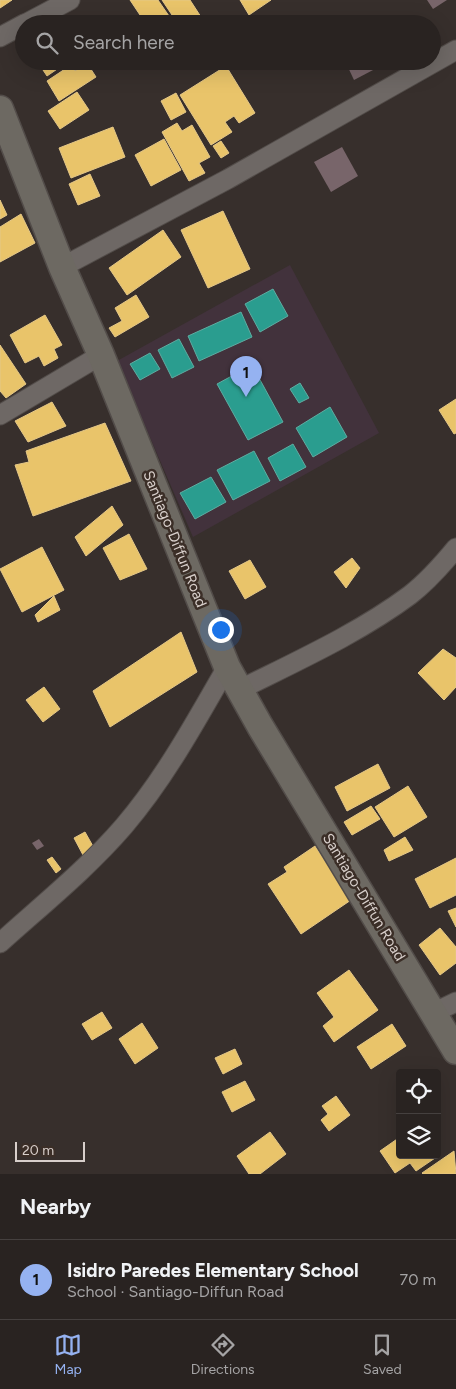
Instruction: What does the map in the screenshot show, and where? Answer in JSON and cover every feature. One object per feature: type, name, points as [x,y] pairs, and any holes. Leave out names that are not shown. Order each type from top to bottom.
[{"type":"main road","name":"Santiago-Diffun Road","points":[[0,109],[62,267],[101,355],[227,667],[260,726],[296,784],[445,1007],[456,1051]]},
{"type":"street","points":[[41,15],[70,0]]},
{"type":"street","points":[[0,37],[15,29]]},
{"type":"street","points":[[441,58],[456,50]]},
{"type":"street","points":[[62,267],[228,179],[421,70]]},
{"type":"street","points":[[0,415],[101,355]]},
{"type":"street","points":[[239,690],[378,616],[411,594],[436,572],[456,548]]},
{"type":"street","points":[[0,944],[78,873],[124,825],[156,783],[227,667]]},
{"type":"shaded area","points":[[290,265],[379,433],[193,537],[117,361]]},
{"type":"building: Homes","points":[[0,0],[12,0],[0,8]]},
{"type":"building: Homes","points":[[130,0],[158,0],[168,15],[140,15]]},
{"type":"building: Homes","points":[[162,0],[190,0],[200,15],[172,15]]},
{"type":"building: Homes","points":[[240,0],[271,0],[249,15]]},
{"type":"building: Homes","points":[[43,70],[56,70],[47,76]]},
{"type":"building: Homes","points":[[64,70],[92,70],[96,77],[59,101],[47,81]]},
{"type":"building: Homes","points":[[220,70],[228,70],[255,113],[239,123],[234,116],[225,122],[232,132],[211,145],[180,95]]},
{"type":"building: Homes","points":[[77,92],[89,110],[60,129],[48,111]]},
{"type":"building: Homes","points":[[176,93],[186,112],[171,120],[161,101]]},
{"type":"building: Homes","points":[[177,123],[182,131],[192,125],[210,157],[199,163],[205,173],[189,181],[162,132]]},
{"type":"building: Homes","points":[[113,127],[125,157],[71,178],[59,148]]},
{"type":"building: Homes","points":[[164,139],[181,170],[151,186],[135,155]]},
{"type":"building: Homes","points":[[221,141],[229,153],[221,158],[213,146]]},
{"type":"building: Homes","points":[[90,174],[100,196],[78,205],[69,184]]},
{"type":"building: Homes","points":[[0,200],[7,215],[0,219]]},
{"type":"building: Homes","points":[[223,211],[250,269],[208,288],[181,230]]},
{"type":"building: Homes","points":[[21,214],[35,243],[0,262],[0,227]]},
{"type":"building: Homes","points":[[163,230],[181,257],[127,295],[109,268]]},
{"type":"building: Homes","points":[[136,295],[149,317],[115,337],[109,328],[122,321],[115,308]]},
{"type":"building: Homes","points":[[45,315],[62,345],[54,349],[58,358],[44,366],[39,356],[25,363],[10,335]]},
{"type":"building: Homes","points":[[0,345],[26,384],[6,398],[0,391]]},
{"type":"building: Homes","points":[[456,399],[456,433],[454,434],[439,410]]},
{"type":"building: Homes","points":[[52,402],[66,426],[28,442],[15,421]]},
{"type":"building: Homes","points":[[105,423],[131,481],[33,516],[15,465],[29,462],[26,451]]},
{"type":"building: Homes","points":[[112,506],[123,525],[86,556],[75,537]]},
{"type":"building: Homes","points":[[129,534],[147,569],[120,580],[103,548]]},
{"type":"building: Homes","points":[[42,547],[64,590],[22,612],[0,569]]},
{"type":"building: Homes","points":[[352,558],[360,568],[346,588],[334,572]]},
{"type":"building: Homes","points":[[250,560],[266,587],[245,599],[229,571]]},
{"type":"building: Homes","points":[[54,596],[60,610],[38,622],[35,615]]},
{"type":"building: Homes","points":[[181,632],[197,672],[110,727],[93,691]]},
{"type":"building: Homes","points":[[443,649],[456,658],[456,687],[444,700],[418,673]]},
{"type":"building: Homes","points":[[44,687],[60,709],[43,722],[26,700]]},
{"type":"building: Homes","points":[[378,764],[390,788],[347,811],[335,787]]},
{"type":"building: Homes","points":[[408,786],[427,817],[394,837],[375,807]]},
{"type":"building: Homes","points":[[371,806],[380,819],[352,835],[344,822]]},
{"type":"building: Homes","points":[[85,832],[94,848],[83,855],[74,838]]},
{"type":"building: Homes","points":[[405,837],[413,850],[389,861],[384,850]]},
{"type":"building: Homes","points":[[315,846],[351,900],[301,934],[268,884],[287,872],[284,867]]},
{"type":"building: Homes","points":[[52,857],[61,869],[56,873],[47,860]]},
{"type":"building: Homes","points":[[456,858],[456,895],[430,908],[415,879]]},
{"type":"building: Homes","points":[[456,908],[456,927],[448,911]]},
{"type":"building: Homes","points":[[440,928],[456,947],[456,963],[440,975],[419,945]]},
{"type":"building: Homes","points":[[349,970],[378,1010],[334,1042],[323,1026],[334,1017],[317,993]]},
{"type":"building: Homes","points":[[102,1012],[112,1028],[92,1040],[82,1024]]},
{"type":"building: Homes","points":[[142,1023],[158,1048],[135,1064],[119,1039]]},
{"type":"building: Homes","points":[[392,1024],[406,1046],[371,1069],[357,1047]]},
{"type":"building: Homes","points":[[235,1049],[242,1064],[223,1074],[215,1058]]},
{"type":"building: Homes","points":[[245,1081],[255,1100],[232,1112],[222,1092]]},
{"type":"building: Homes","points":[[336,1096],[350,1115],[329,1131],[321,1120],[328,1114],[322,1106]]},
{"type":"building: Homes","points":[[270,1132],[286,1154],[260,1174],[249,1174],[237,1156]]},
{"type":"building: Homes","points":[[396,1140],[396,1159],[434,1159],[416,1171],[410,1163],[395,1173],[380,1151]]},
{"type":"building: Homes","points":[[454,1151],[456,1174],[422,1173]]},
{"type":"building: Schools","points":[[273,289],[288,316],[260,332],[245,304]]},
{"type":"building: Schools","points":[[241,312],[252,337],[199,361],[188,336]]},
{"type":"building: Schools","points":[[179,339],[194,367],[172,378],[158,350]]},
{"type":"building: Schools","points":[[150,353],[160,369],[140,380],[130,364]]},
{"type":"building: Schools","points":[[252,365],[283,422],[248,440],[217,384]]},
{"type":"building: Schools","points":[[300,383],[309,398],[299,403],[290,389]]},
{"type":"building: Schools","points":[[330,407],[347,437],[313,457],[296,428]]},
{"type":"building: Schools","points":[[293,444],[306,467],[280,481],[268,458]]},
{"type":"building: Schools","points":[[254,451],[270,481],[233,500],[217,470]]},
{"type":"building: Schools","points":[[211,477],[226,502],[195,519],[180,493]]},
{"type":"building: Other","points":[[427,0],[447,0],[433,9]]},
{"type":"building: Other","points":[[349,70],[373,70],[354,80]]},
{"type":"building: Other","points":[[342,147],[358,176],[331,192],[314,162]]},
{"type":"building: Other","points":[[39,839],[44,846],[37,850],[32,843]]},
{"type":"place","name":"Isidro Paredes Elementary School","points":[[246,397]]}]
